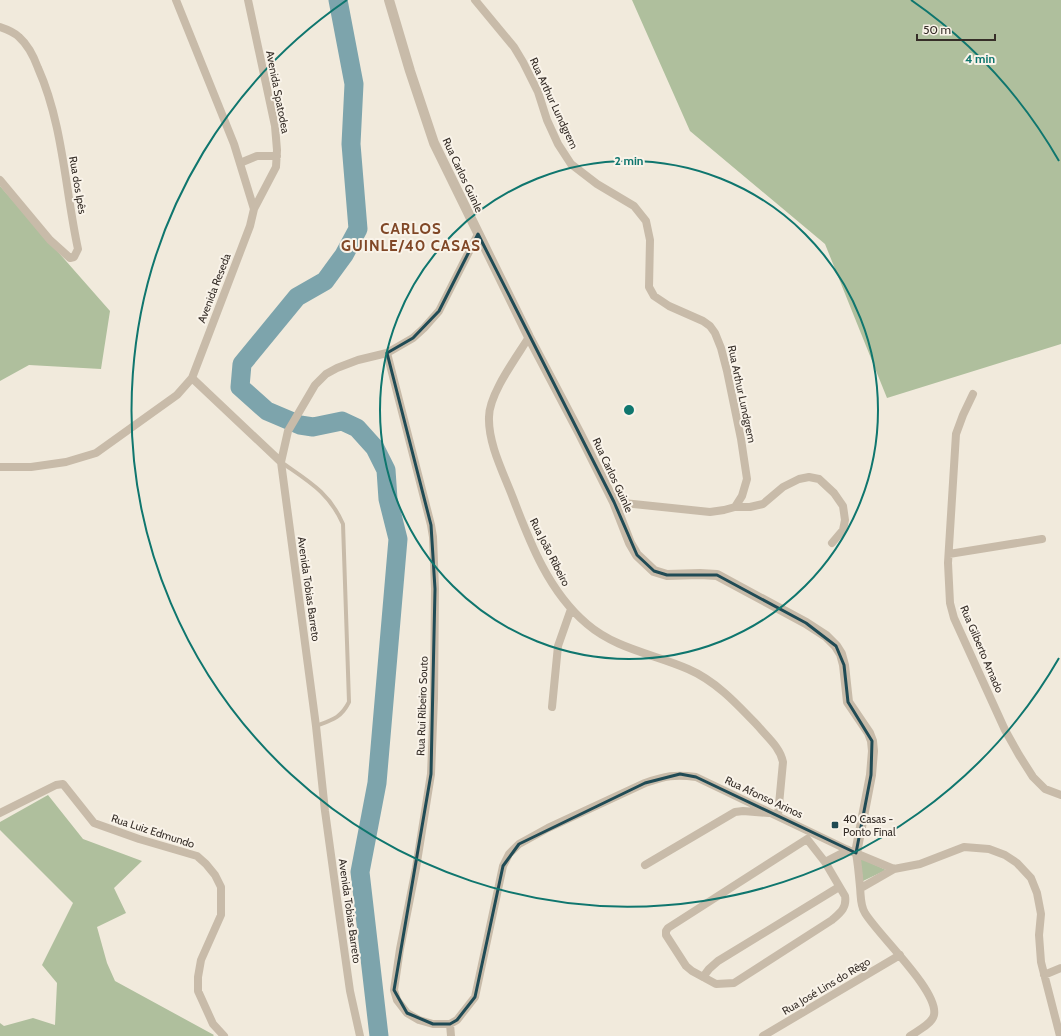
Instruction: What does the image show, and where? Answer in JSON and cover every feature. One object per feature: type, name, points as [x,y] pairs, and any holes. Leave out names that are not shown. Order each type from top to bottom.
[{"type":"street","points":[[176,0],[229,130],[254,209]]},
{"type":"street","name":"Avenida Spatodea","points":[[248,0],[275,126],[277,156],[276,167],[254,209]]},
{"type":"street","name":"Rua Carlos Guinle","points":[[389,0],[410,71],[434,143],[529,338],[614,502],[637,555],[654,571],[667,575],[717,575],[806,623],[826,636],[836,646],[844,665],[848,702],[869,733],[873,751],[871,775],[852,852]]},
{"type":"street","name":"Rua Arthur Lundgrem","points":[[475,0],[514,47],[523,62],[538,92],[558,144],[571,164],[597,184],[634,206],[646,221],[650,240],[649,287],[654,296],[669,306],[703,321],[716,333],[727,371],[741,439],[747,479],[742,496],[735,507]]},
{"type":"street","name":"Rua dos Ipês","points":[[0,28],[19,37],[32,54],[46,85],[56,126],[78,249],[74,257],[70,258],[57,248],[0,180]]},
{"type":"street","points":[[240,163],[257,156],[277,156]]},
{"type":"street","name":"Avenida Reseda","points":[[0,467],[31,467],[66,462],[96,453],[177,395],[192,378],[250,226],[254,209]]},
{"type":"street","name":"Avenida Tobias Barreto","points":[[360,1036],[350,991],[338,906],[281,462],[288,431],[315,385],[326,374],[337,368],[353,361],[387,353],[412,338],[424,328],[439,311],[478,234]]},
{"type":"street","name":"Rua João Ribeiro","points":[[529,338],[494,396],[488,416],[492,443],[524,526],[544,570],[558,594],[571,609],[598,632],[623,647],[688,669],[704,677],[716,685],[744,711],[782,755],[784,762],[776,814]]},
{"type":"street","name":"Rua Rui Ribeiro Souto","points":[[387,353],[431,525],[435,589],[434,698],[431,774],[394,990],[397,1000],[407,1013],[419,1020],[433,1024],[450,1024]]},
{"type":"street","points":[[192,378],[281,462]]},
{"type":"street","name":"Rua Gilberto Amado","points":[[973,394],[956,434],[949,554],[950,596],[954,618],[1005,730],[1033,777],[1045,789],[1061,795]]},
{"type":"street","points":[[614,502],[710,512],[735,507],[750,507],[763,504],[783,487],[799,479],[809,477],[819,479],[834,493],[843,506],[845,520],[843,530],[832,543]]},
{"type":"street","points":[[949,554],[1042,539]]},
{"type":"street","points":[[552,707],[558,646],[571,609]]},
{"type":"street","name":"Rua Afonso Arinos","points":[[450,1024],[457,1020],[475,997],[503,866],[509,854],[519,844],[548,828],[661,777],[680,774],[696,777],[776,814],[852,852],[894,869]]},
{"type":"street","name":"Rua Luiz Edmundo","points":[[0,813],[56,784],[63,784],[94,823],[138,839],[196,856],[206,864],[215,875],[221,887],[221,915],[201,960],[198,977],[198,991],[213,1024],[224,1036]]},
{"type":"street","points":[[645,865],[735,812],[743,810],[776,814]]},
{"type":"street","points":[[807,839],[825,862],[839,887],[845,896],[846,902],[841,912],[832,920],[734,983],[716,984],[692,971],[682,960],[666,935],[668,928],[807,839]]},
{"type":"street","points":[[860,888],[894,869],[920,864],[964,848],[989,849],[1004,855],[1017,863],[1031,878],[1037,893],[1041,914],[1040,955],[1060,1036]]},
{"type":"street","points":[[825,862],[852,852],[864,912],[900,955],[931,998],[935,1008],[934,1016],[929,1023],[910,1036]]},
{"type":"street","points":[[703,977],[709,968],[718,961],[839,887]]},
{"type":"street","name":"Rua José Lins do Rêgo","points":[[763,1036],[900,955]]},
{"type":"street","points":[[1044,975],[1061,968]]},
{"type":"street","points":[[450,1024],[451,1036]]},
{"type":"lane","points":[[281,462],[319,489],[332,502],[343,524],[349,702],[341,715],[316,726]]},
{"type":"highlighted area","points":[[478,234],[614,502],[637,555],[654,571],[667,575],[717,575],[806,623],[836,646],[844,665],[848,702],[872,741],[871,775],[856,853],[696,777],[680,774],[645,783],[519,844],[503,866],[475,997],[457,1020],[450,1024],[433,1024],[407,1013],[394,990],[431,774],[435,589],[431,525],[387,353],[413,338],[439,311]]},
{"type":"green space","points":[[632,0],[1061,0],[1061,344],[887,398],[825,244],[690,131]]},
{"type":"green space","points":[[0,186],[110,311],[101,369],[29,365],[0,381]]},
{"type":"green space","points":[[48,795],[83,839],[142,861],[114,888],[126,913],[97,927],[107,963],[115,981],[214,1035],[213,1036],[0,1036],[0,1023],[4,1026],[33,1018],[55,1025],[57,983],[42,965],[73,903],[0,830],[0,822]]},
{"type":"green space","points":[[860,858],[886,870],[863,881]]},
{"type":"waterway","points":[[338,0],[354,84],[351,144],[358,229],[344,255],[325,281],[297,297],[242,364],[240,387],[267,411],[300,425],[313,427],[342,421],[357,428],[375,448],[386,470],[388,499],[398,539],[377,783],[360,872],[379,1036]]},
{"type":"place","name":"40 Casas - Ponto Final","points":[[835,825]]},
{"type":"district","name":"CARLOS GUINLE/40 CASAS","points":[[411,238]]}]
